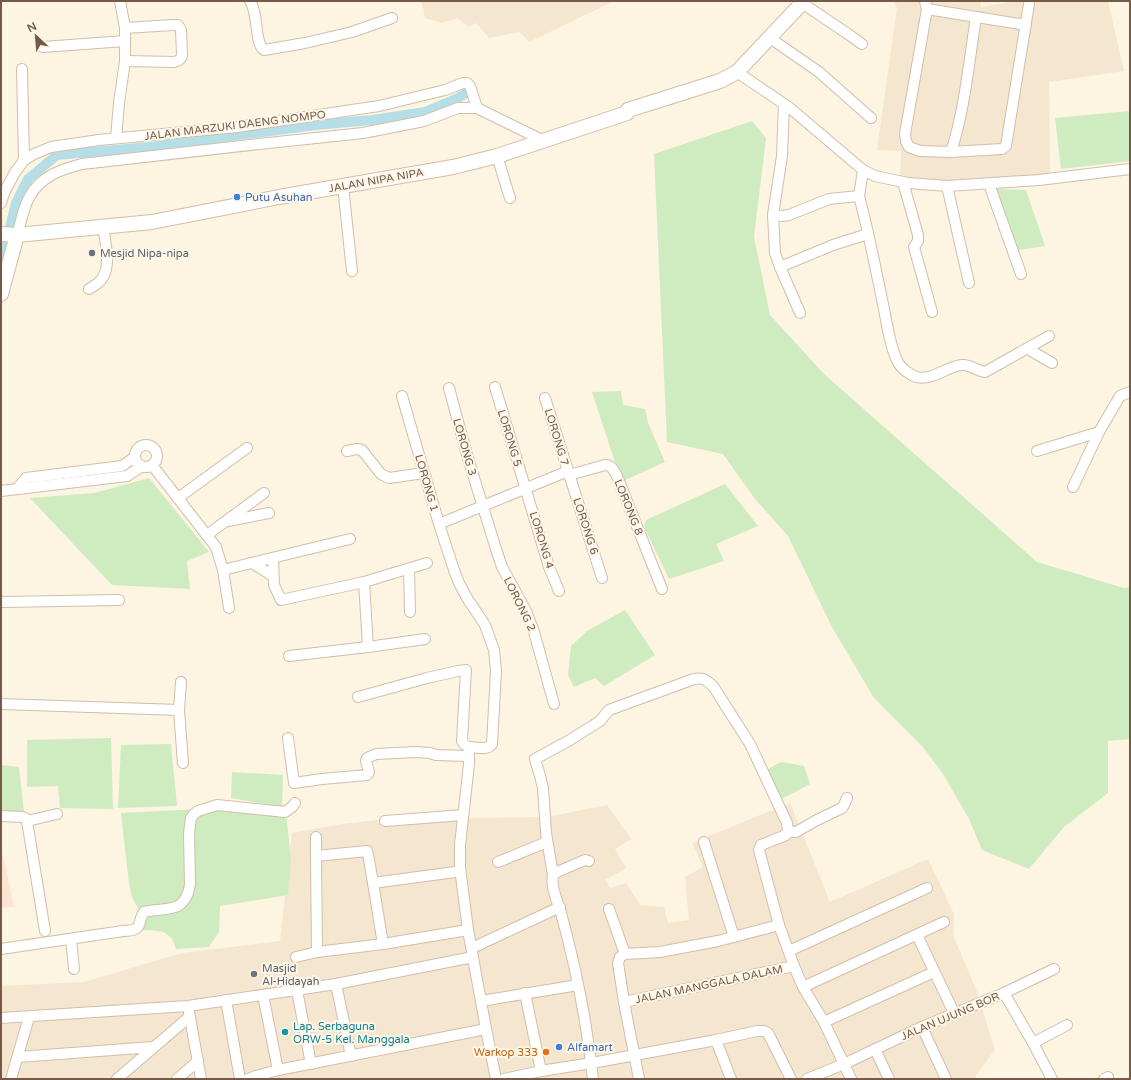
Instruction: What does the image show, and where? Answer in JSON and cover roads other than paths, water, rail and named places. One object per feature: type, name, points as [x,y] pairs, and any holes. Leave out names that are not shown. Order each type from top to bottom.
[{"type":"street","points":[[116,138],[119,103],[126,61],[124,28],[120,1]]},
{"type":"street","points":[[250,1],[255,12],[259,45],[264,50],[305,43],[352,32],[392,18]]},
{"type":"street","points":[[862,44],[803,2],[738,72],[790,108],[863,170],[875,176],[903,182],[948,186],[1040,180],[1130,169]]},
{"type":"street","points":[[1026,25],[976,17],[926,5],[905,134],[909,147],[920,151],[951,152],[1002,149],[1006,146],[1026,25],[1029,4]]},
{"type":"street","points":[[951,152],[964,97],[976,17]]},
{"type":"street","points":[[124,28],[178,25],[181,30],[182,55],[179,60],[174,62],[126,61]]},
{"type":"street","points":[[770,38],[819,72],[871,118]]},
{"type":"street","points":[[43,47],[125,41]]},
{"type":"street","points":[[22,69],[24,160]]},
{"type":"street","name":"JALAN NIPA NIPA","points":[[10,235],[152,222],[453,167],[497,156],[720,81],[738,72]]},
{"type":"street","name":"JALAN MARZUKI DAENG NOMPO","points":[[1,203],[4,193],[24,160],[51,147],[116,138],[237,127],[371,108],[445,90],[463,83],[467,83],[477,108]]},
{"type":"street","points":[[784,104],[782,156],[773,216],[775,253],[800,313]]},
{"type":"street","points":[[1,294],[10,235],[30,196],[38,185],[54,173],[82,164],[363,134],[424,121],[458,108],[477,108],[542,140]]},
{"type":"street","points":[[497,156],[510,198]]},
{"type":"street","points":[[863,170],[859,196],[886,319],[900,366],[914,376],[922,378],[930,377],[960,365],[969,366],[985,372],[1049,336]]},
{"type":"street","points":[[903,182],[918,235],[918,241],[914,248],[932,312]]},
{"type":"street","points":[[988,184],[1021,274]]},
{"type":"street","points":[[343,186],[352,271]]},
{"type":"street","points":[[948,186],[969,283]]},
{"type":"street","points":[[773,216],[790,215],[830,199],[859,196]]},
{"type":"street","points":[[88,289],[95,286],[103,278],[106,268],[107,258],[103,227]]},
{"type":"street","points":[[780,267],[833,245],[868,234]]},
{"type":"street","points":[[1028,349],[1052,363]]},
{"type":"street","name":"LORONG 5","points":[[495,387],[526,488]]},
{"type":"street","name":"LORONG 3","points":[[450,388],[467,455],[482,505]]},
{"type":"street","points":[[1073,487],[1099,432],[1120,396],[1130,392]]},
{"type":"street","name":"LORONG 1","points":[[288,738],[294,783],[367,775],[369,772],[366,760],[367,758],[376,754],[416,752],[436,754],[488,748],[492,744],[496,671],[494,650],[484,625],[459,584],[438,524],[402,396]]},
{"type":"street","name":"LORONG 7","points":[[545,398],[569,473]]},
{"type":"street","points":[[1037,451],[1099,432]]},
{"type":"street","points":[[1,491],[126,476],[142,466],[149,466],[155,462],[157,455],[154,448],[151,446],[147,445],[140,447],[137,450],[136,457],[138,463],[142,466]]},
{"type":"street","points":[[178,498],[247,448]]},
{"type":"street","points":[[347,451],[357,449],[362,450],[381,474],[389,478],[424,473]]},
{"type":"street","points":[[17,489],[26,478],[122,466],[136,457]]},
{"type":"street","points":[[152,465],[216,547],[223,570],[229,608]]},
{"type":"street","name":"LORONG 8","points":[[569,473],[605,466],[611,467],[617,476],[662,589]]},
{"type":"street","points":[[438,524],[482,505],[569,473]]},
{"type":"street","name":"LORONG 6","points":[[569,473],[602,578]]},
{"type":"street","name":"LORONG 4","points":[[526,488],[549,567],[559,591]]},
{"type":"street","points":[[207,535],[264,493]]},
{"type":"street","name":"LORONG 2","points":[[482,505],[502,567],[526,611],[534,632],[554,704]]},
{"type":"street","points":[[226,521],[269,514]]},
{"type":"street","points":[[223,570],[350,539]]},
{"type":"street","points":[[272,558],[274,585],[280,600],[364,582],[427,563]]},
{"type":"street","points":[[252,564],[273,576]]},
{"type":"street","points":[[409,569],[410,612]]},
{"type":"street","points":[[364,582],[368,647]]},
{"type":"street","points":[[1,602],[119,600]]},
{"type":"street","points":[[289,656],[425,639]]},
{"type":"street","points":[[358,697],[427,678],[466,670],[462,741],[468,751],[469,764],[460,845],[460,868],[468,930],[496,1079]]},
{"type":"street","points":[[593,1079],[592,1063],[578,984],[560,907],[552,885],[553,875],[544,817],[543,788],[535,759],[570,740],[600,721],[609,710],[700,678],[704,679],[713,686],[750,744],[786,823],[788,831]]},
{"type":"street","points":[[181,682],[179,710],[183,763]]},
{"type":"street","points":[[1,704],[179,710]]},
{"type":"street","points":[[788,831],[796,832],[839,810],[844,805],[847,798]]},
{"type":"street","points":[[1,949],[135,929],[138,926],[144,912],[167,909],[182,904],[190,885],[189,833],[191,818],[194,814],[198,811],[217,805],[285,812],[292,808],[295,803]]},
{"type":"street","points":[[27,821],[57,814]]},
{"type":"street","points":[[385,821],[463,815]]},
{"type":"street","points":[[1,816],[22,817],[27,821],[45,931]]},
{"type":"street","points":[[788,831],[786,835],[764,843],[760,845],[759,848],[779,925],[794,966],[803,987],[824,1022],[851,1079]]},
{"type":"street","points":[[316,837],[317,952]]},
{"type":"street","points":[[498,862],[547,842]]},
{"type":"street","points":[[704,842],[734,937]]},
{"type":"street","points":[[316,856],[366,851],[369,856],[383,944]]},
{"type":"street","points":[[553,875],[557,872],[587,861]]},
{"type":"street","points":[[373,883],[454,872]]},
{"type":"street","points":[[789,951],[927,888]]},
{"type":"street","points":[[1,1018],[188,1006],[336,984],[473,952],[560,907]]},
{"type":"street","points":[[609,910],[625,954]]},
{"type":"street","points":[[803,987],[944,922]]},
{"type":"street","points":[[639,1079],[624,1002],[618,963],[620,957],[625,954],[660,952],[734,937],[779,925]]},
{"type":"street","points":[[296,957],[317,952],[383,944],[468,930]]},
{"type":"street","points":[[917,935],[954,1013]]},
{"type":"street","points":[[71,939],[74,969]]},
{"type":"street","name":"JALAN MANGGALA DALAM","points":[[624,1002],[794,966]]},
{"type":"street","points":[[1004,993],[1054,969]]},
{"type":"street","points":[[824,1022],[934,972]]},
{"type":"street","points":[[336,984],[351,1056]]},
{"type":"street","points":[[481,1001],[578,984]]},
{"type":"street","points":[[297,990],[311,1064]]},
{"type":"street","points":[[525,993],[541,1071]]},
{"type":"street","name":"JALAN UJUNG BOR","points":[[806,1079],[844,1064],[922,1026],[1004,993],[1052,1079]]},
{"type":"street","points":[[263,995],[278,1070]]},
{"type":"street","points":[[226,1000],[240,1079]]},
{"type":"street","points":[[188,1006],[201,1079]]},
{"type":"street","points":[[11,1079],[30,1016]]},
{"type":"street","points":[[117,1079],[189,1017]]},
{"type":"street","points":[[1033,1043],[1067,1025]]},
{"type":"street","points":[[922,1026],[946,1079]]},
{"type":"street","points":[[248,1079],[278,1070],[486,1029]]},
{"type":"street","points":[[504,1079],[716,1040],[758,1030],[766,1032],[770,1036],[791,1079]]},
{"type":"street","points":[[716,1040],[731,1079]]},
{"type":"street","points":[[18,1057],[153,1047]]},
{"type":"street","points":[[875,1049],[889,1079]]},
{"type":"street","points":[[177,1079],[198,1061]]},
{"type":"waterway","points":[[1,265],[16,203],[28,179],[57,155],[149,147],[315,125],[372,120],[425,112],[466,93]]},
{"type":"place","name":"Putu Asuhan","points":[[237,197]]},
{"type":"place","name":"Mesjid Nipa-nipa","points":[[92,253]]},
{"type":"place","name":"Masjid Al-Hidayah","points":[[254,974]]},
{"type":"place","name":"Lap. Serbaguna ORW-5 Kel. Manggala","points":[[285,1032]]},
{"type":"place","name":"Alfamart","points":[[559,1047]]},
{"type":"place","name":"Warkop 333","points":[[546,1052]]}]
